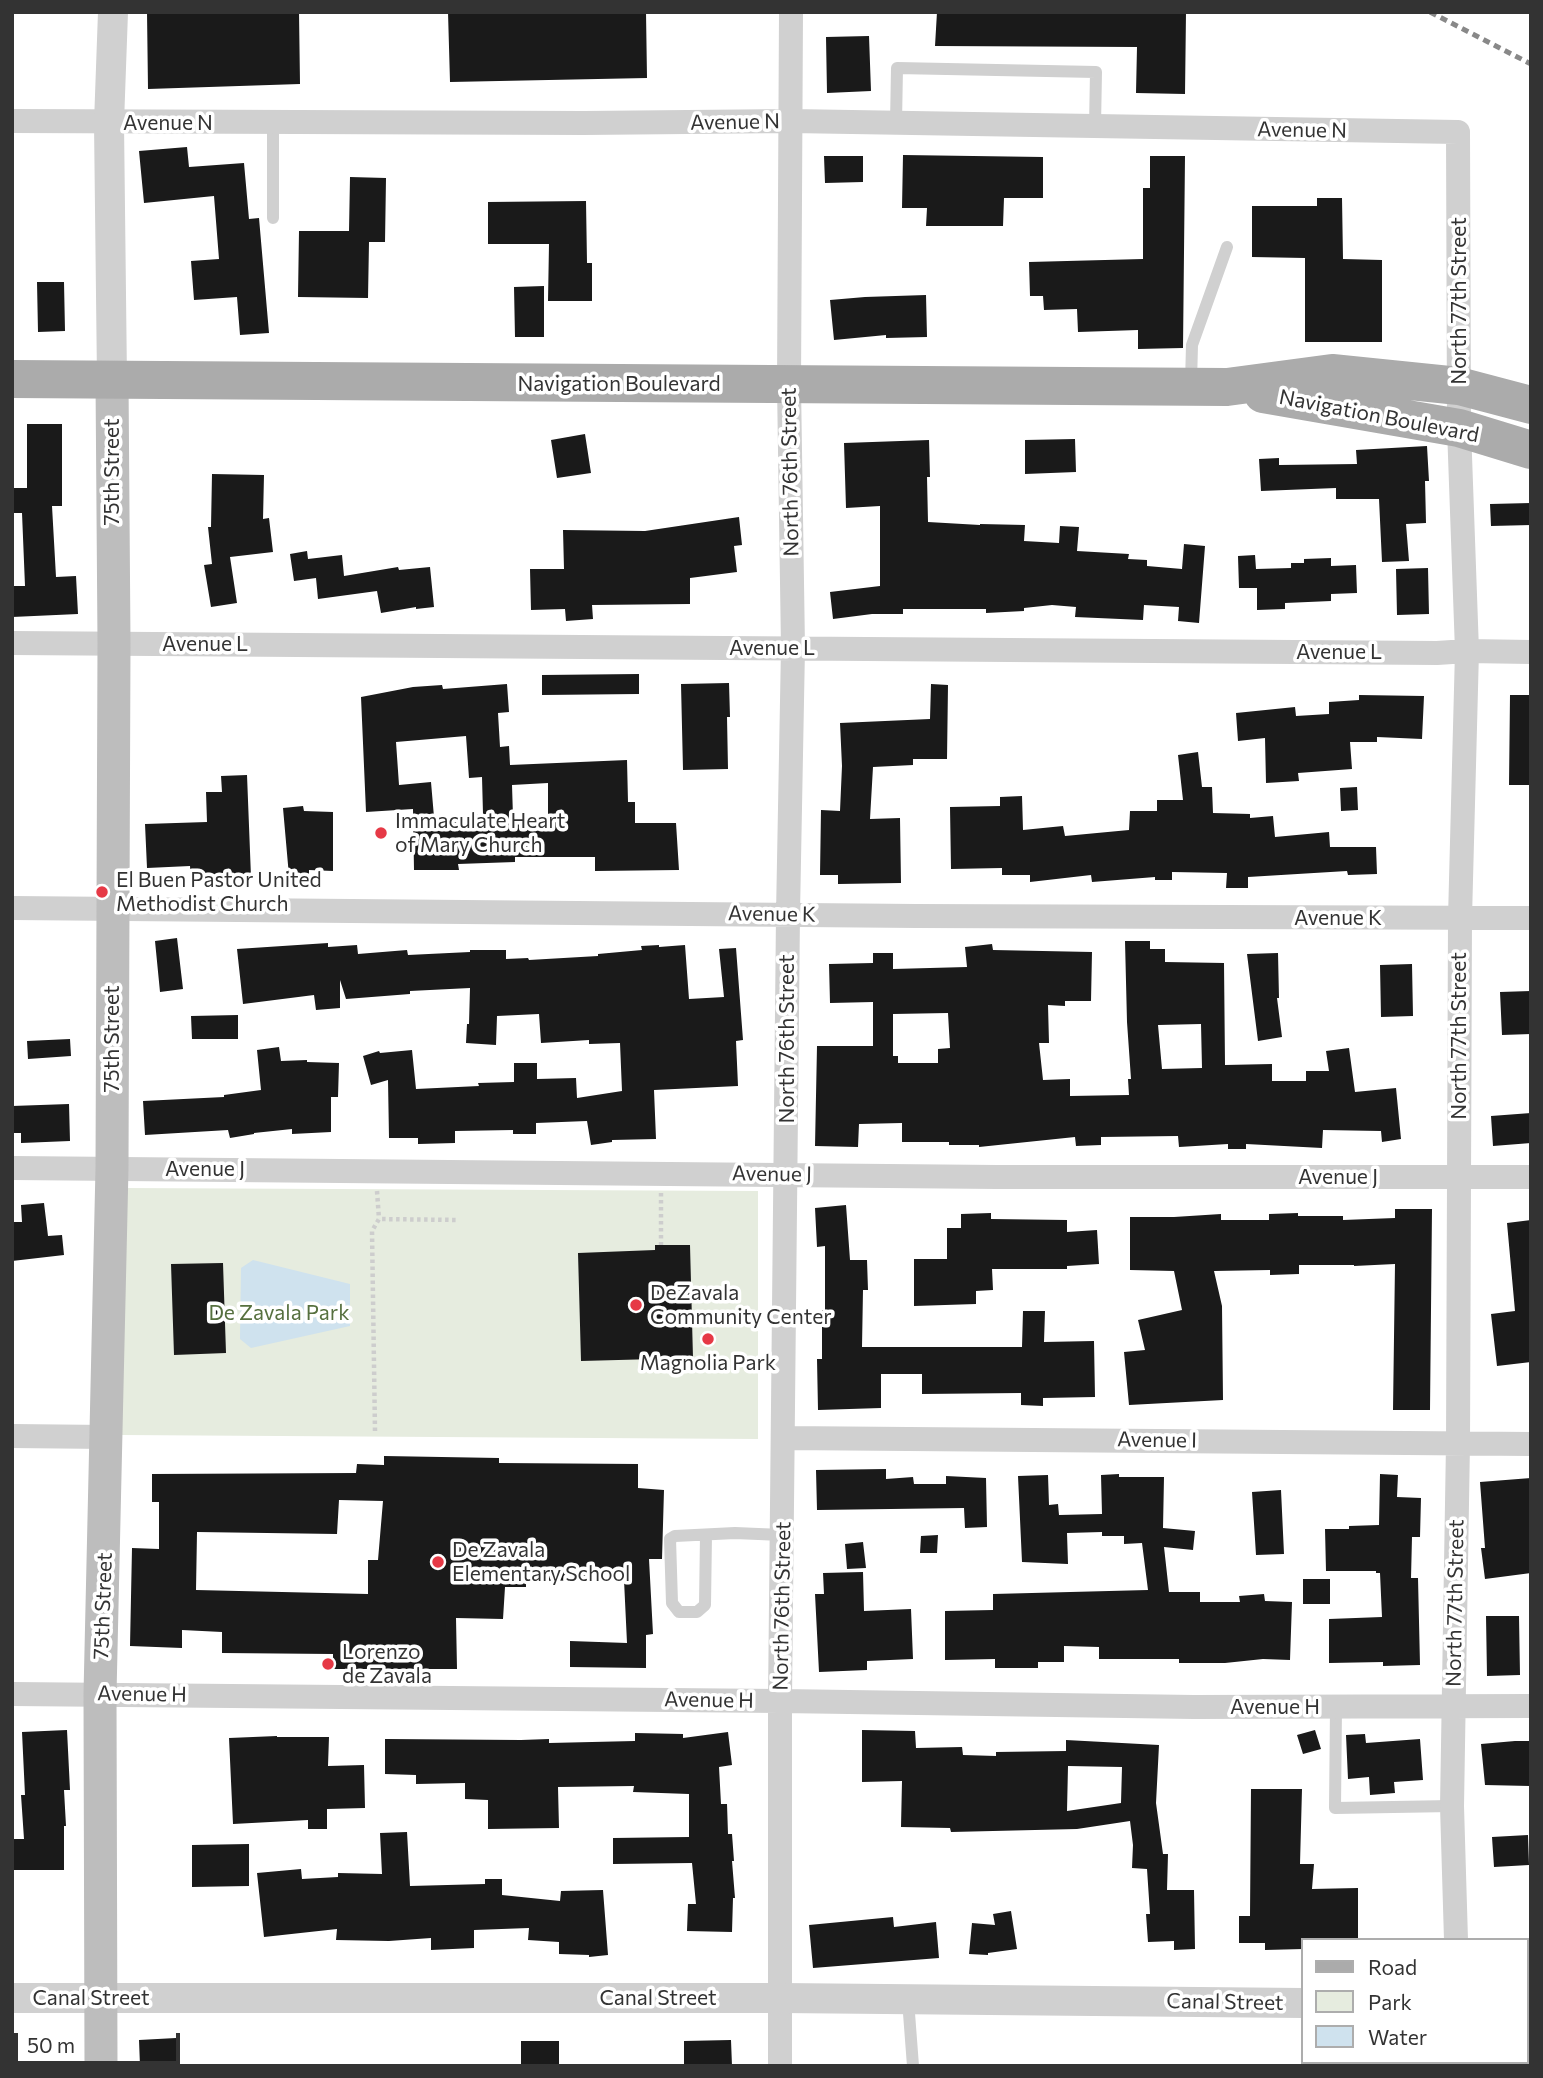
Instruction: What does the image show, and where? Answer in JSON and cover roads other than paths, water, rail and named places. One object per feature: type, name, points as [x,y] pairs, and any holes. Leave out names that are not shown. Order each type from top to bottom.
[{"type":"main road","name":"Navigation Boulevard","points":[[12,379],[1209,387],[1332,373],[1459,386],[1531,405]]},
{"type":"main road","name":"75th Street","points":[[101,2066],[100,1694],[112,1168],[114,643],[111,380]]},
{"type":"main road","name":"Navigation Boulevard","points":[[1209,387],[1459,428],[1531,450]]},
{"type":"street","name":"75th Street","points":[[111,380],[109,123],[113,12]]},
{"type":"street","name":"North 76th Street","points":[[780,2066],[780,1701],[793,648],[789,386],[791,12]]},
{"type":"street","name":"Avenue N","points":[[12,121],[791,121],[1458,132]]},
{"type":"street","name":"North 77th Street","points":[[1456,1938],[1452,1806],[1458,1443],[1460,918],[1466,651],[1459,428],[1458,132]]},
{"type":"street","name":"Avenue L","points":[[12,643],[1531,652]]},
{"type":"street","name":"Avenue K","points":[[12,908],[1531,918]]},
{"type":"street","name":"Avenue J","points":[[12,1168],[997,1177],[1531,1177]]},
{"type":"street","points":[[12,1436],[107,1437]]},
{"type":"street","name":"Avenue I","points":[[784,1438],[1531,1444]]},
{"type":"street","name":"Avenue H","points":[[12,1694],[1336,1707],[1531,1706]]},
{"type":"street","name":"Canal Street","points":[[12,1997],[781,1998],[1302,2003]]},
{"type":"lane","points":[[896,123],[897,68],[910,68],[1096,72],[1095,126]]},
{"type":"lane","points":[[273,218],[274,122]]},
{"type":"lane","points":[[1209,387],[1192,345],[1227,247]]},
{"type":"lane","points":[[706,1535],[705,1605],[696,1612],[678,1612],[672,1604],[670,1539],[675,1536],[735,1533],[782,1535]]},
{"type":"lane","points":[[1336,1707],[1335,1808],[1452,1806]]},
{"type":"lane","points":[[908,1999],[913,2066]]},
{"type":"water","points":[[253,1260],[350,1284],[350,1326],[251,1348],[240,1339],[241,1268]]},
{"type":"railway","points":[[1430,12],[1531,64]]},
{"type":"place","name":"Immaculate Heart of Mary Church","points":[[381,833]]},
{"type":"place","name":"El Buen Pastor United Methodist Church","points":[[102,892]]},
{"type":"place","name":"DeZavala Community Center","points":[[636,1305]]},
{"type":"place","name":"Magnolia Park","points":[[708,1339]]},
{"type":"place","name":"De Zavala Elementary School","points":[[438,1562]]},
{"type":"place","name":"Lorenzo de Zavala","points":[[328,1664]]},
{"type":"park label","name":"De Zavala Park","points":[[279,1313]]}]
